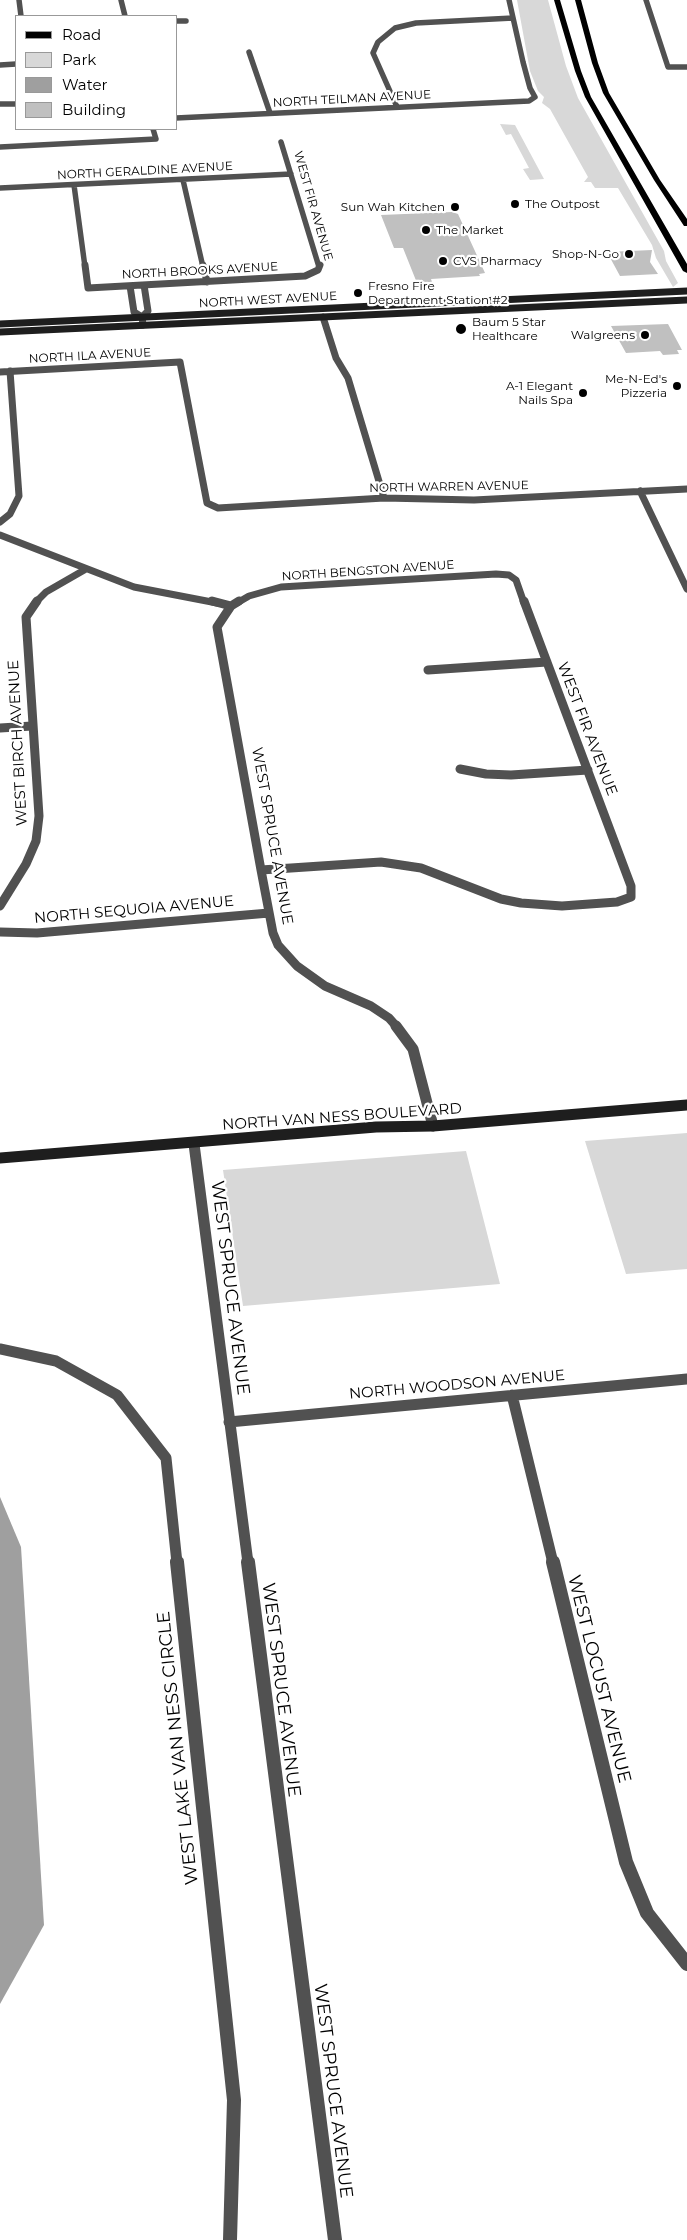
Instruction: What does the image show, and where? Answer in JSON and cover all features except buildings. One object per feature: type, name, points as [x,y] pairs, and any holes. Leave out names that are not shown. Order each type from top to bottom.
[{"type":"main road","points":[[557,0],[578,71],[588,97],[687,271]]},
{"type":"main road","points":[[578,0],[594,63],[606,93],[657,180],[687,224]]},
{"type":"street","points":[[19,0],[21,15]]},
{"type":"street","points":[[121,0],[125,15]]},
{"type":"street","points":[[397,107],[373,53],[378,42],[395,28],[404,24],[513,18],[509,0]]},
{"type":"street","points":[[646,0],[668,67],[687,66]]},
{"type":"street","name":"NORTH TEILMAN AVENUE","points":[[178,118],[529,101],[535,97],[530,88],[513,18]]},
{"type":"street","points":[[178,21],[186,21]]},
{"type":"street","points":[[249,52],[270,113]]},
{"type":"street","points":[[0,64],[15,64]]},
{"type":"street","points":[[0,104],[15,104]]},
{"type":"street","points":[[0,147],[156,139],[153,130]]},
{"type":"street","name":"WEST FIR AVENUE","points":[[281,142],[320,266],[313,273]]},
{"type":"street","name":"NORTH GERALDINE AVENUE","points":[[0,188],[291,174]]},
{"type":"street","points":[[183,180],[207,282]]},
{"type":"street","name":"NORTH BROOKS AVENUE","points":[[74,185],[88,288],[294,278],[313,273]]},
{"type":"street","points":[[142,317],[148,311],[144,285]]},
{"type":"street","points":[[130,286],[134,312],[142,317]]},
{"type":"street","name":"NORTH WEST AVENUE","points":[[0,324],[687,291]]},
{"type":"street","name":"NORTH WEST AVENUE","points":[[0,332],[687,300]]},
{"type":"street","points":[[384,498],[348,378],[336,358],[323,317],[332,312],[400,309],[409,305]]},
{"type":"street","points":[[142,317],[143,325]]},
{"type":"street","name":"NORTH ILA AVENUE","points":[[0,372],[180,362],[207,503],[211,506]]},
{"type":"street","points":[[0,522],[10,514],[19,496],[10,371]]},
{"type":"street","name":"NORTH WARREN AVENUE","points":[[211,506],[218,508],[384,498],[474,500],[687,489]]},
{"type":"street","points":[[640,491],[687,588]]},
{"type":"street","points":[[0,535],[134,587],[199,598],[231,606]]},
{"type":"street","name":"WEST BIRCH AVENUE","points":[[0,906],[26,864],[36,841],[38,816],[26,617],[31,607],[46,592],[86,569]]},
{"type":"street","name":"NORTH BENGSTON AVENUE","points":[[231,606],[249,596],[297,585],[496,574],[509,575]]},
{"type":"street","name":"WEST FIR AVENUE","points":[[261,870],[381,862],[421,868],[501,899],[528,904],[562,906],[617,902],[632,897],[632,886],[516,580],[509,575]]},
{"type":"street","name":"WEST SPRUCE AVENUE","points":[[231,606],[217,627],[273,933],[278,945],[297,966],[326,986],[371,1006],[389,1018],[403,1034],[413,1049],[433,1126]]},
{"type":"street","points":[[428,670],[547,662]]},
{"type":"street","points":[[0,728],[32,726]]},
{"type":"street","points":[[460,769],[486,774],[511,775],[588,770]]},
{"type":"street","name":"NORTH SEQUOIA AVENUE","points":[[0,932],[36,933],[269,913]]},
{"type":"street","name":"NORTH VAN NESS BOULEVARD","points":[[0,1158],[194,1144],[376,1127],[433,1126],[687,1106]]},
{"type":"street","name":"WEST SPRUCE AVENUE","points":[[194,1144],[335,2240]]},
{"type":"street","name":"WEST LAKE VAN NESS CIRCLE","points":[[0,1349],[56,1361],[117,1396],[166,1458],[234,2100],[230,2240]]},
{"type":"street","name":"NORTH WOODSON AVENUE","points":[[229,1422],[687,1380]]},
{"type":"street","name":"WEST LOCUST AVENUE","points":[[512,1395],[626,1862],[647,1913],[684,1962]]},
{"type":"green space","points":[[517,0],[548,0],[566,66],[578,98],[664,251],[666,261],[678,283],[673,287],[656,258],[652,245],[618,188],[595,188],[591,182],[584,182],[588,177],[550,109],[542,103],[544,97],[538,91],[530,71]]},
{"type":"green space","points":[[500,124],[515,125],[544,179],[530,180],[523,169],[529,168],[511,134],[506,135]]},
{"type":"green space","points":[[687,1133],[687,1269],[626,1274],[585,1141]]},
{"type":"green space","points":[[466,1151],[500,1284],[243,1306],[223,1170]]},
{"type":"water","points":[[0,1497],[21,1547],[44,1925],[0,2004]]},
{"type":"place","name":"The Outpost","points":[[515,204]]},
{"type":"place","name":"Sun Wah Kitchen","points":[[455,207]]},
{"type":"place","name":"The Market","points":[[426,230]]},
{"type":"place","name":"Shop-N-Go","points":[[629,254]]},
{"type":"place","name":"CVS Pharmacy","points":[[443,261]]},
{"type":"place","name":"Fresno Fire Department Station #2","points":[[358,293]]},
{"type":"place","name":"Baum 5 Star Healthcare","points":[[461,329]]},
{"type":"place","name":"Walgreens","points":[[645,335]]},
{"type":"place","name":"Me-N-Ed's Pizzeria","points":[[677,386]]},
{"type":"place","name":"A-1 Elegant Nails Spa","points":[[583,393]]}]
